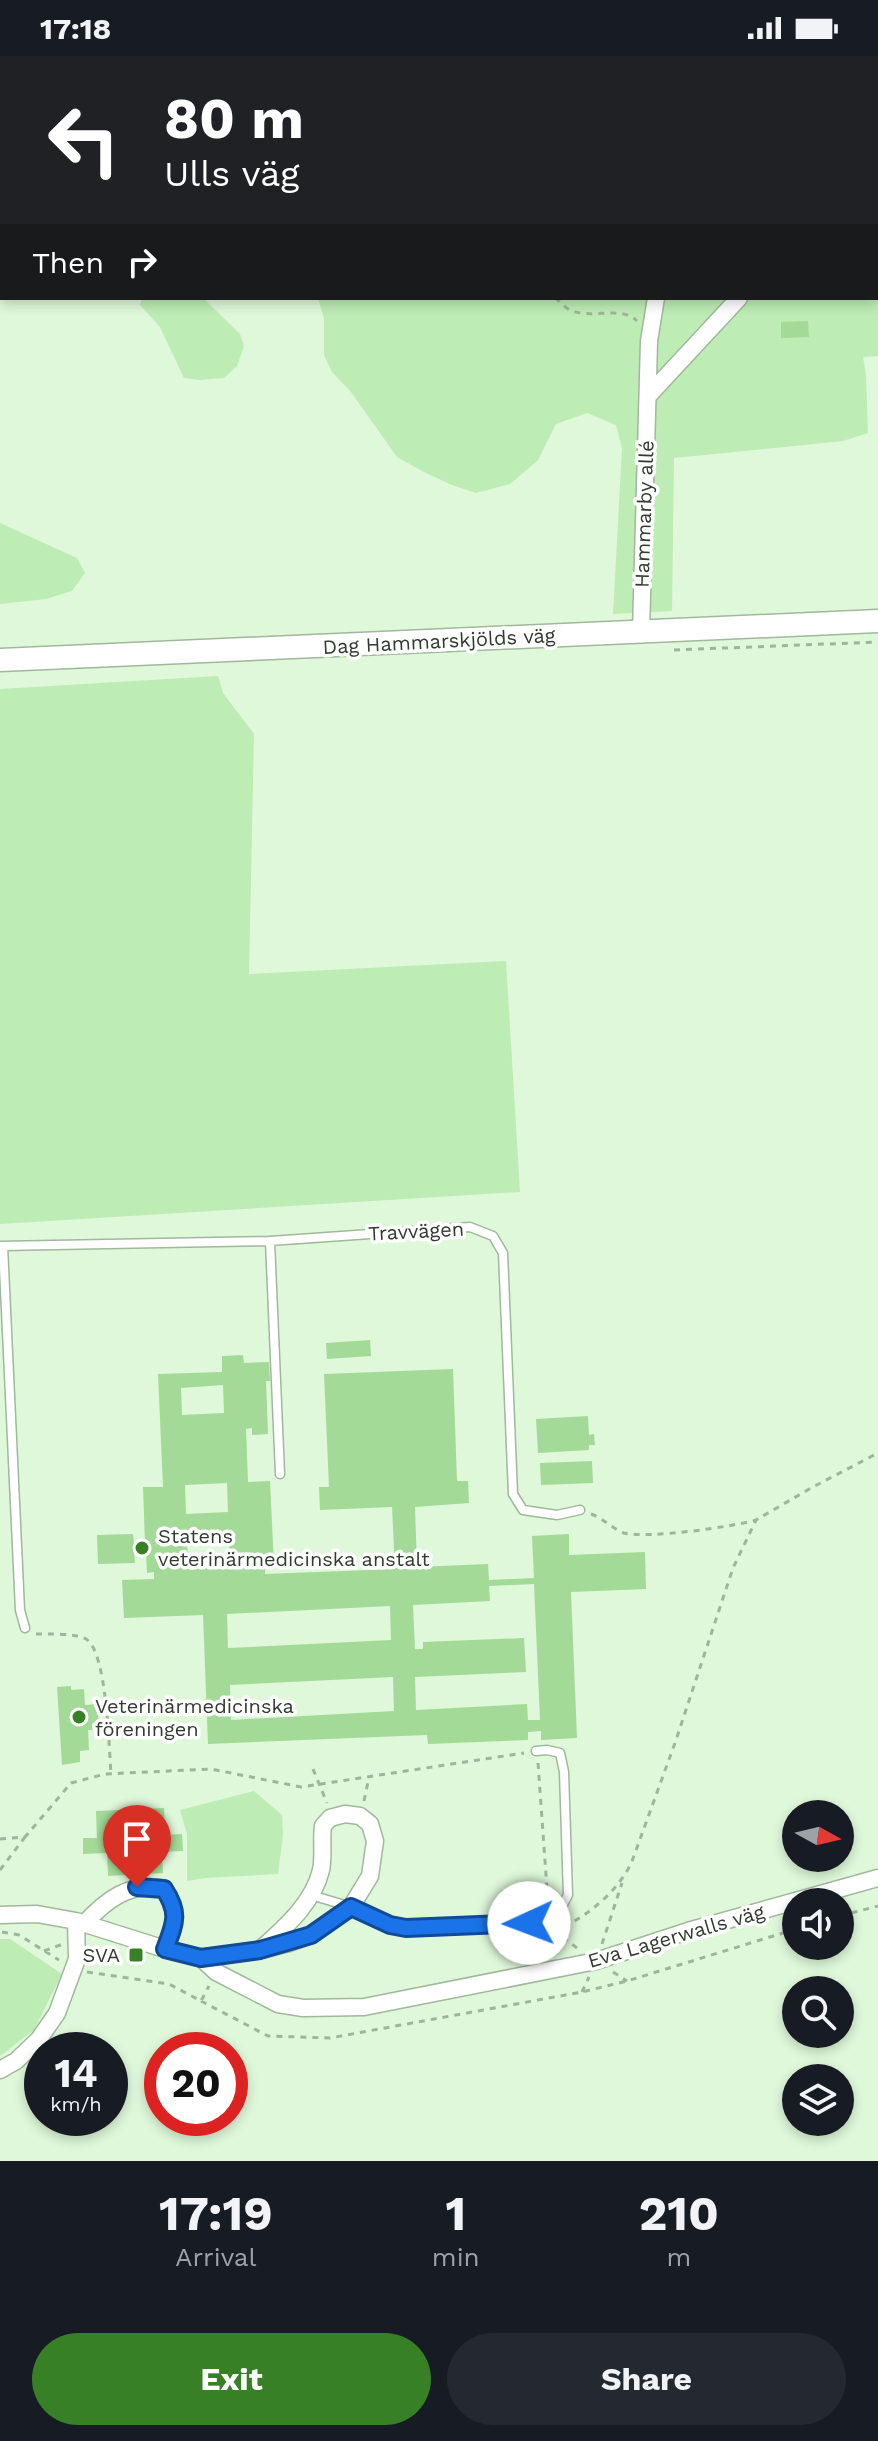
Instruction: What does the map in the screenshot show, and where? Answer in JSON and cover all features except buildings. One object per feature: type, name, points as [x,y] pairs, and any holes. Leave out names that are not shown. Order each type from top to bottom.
[{"type":"main road","name":"Dag Hammarskjölds väg","points":[[0,660],[878,621]]},
{"type":"street","name":"Hammarby allé","points":[[641,632],[649,341],[656,300]]},
{"type":"street","points":[[648,396],[737,300]]},
{"type":"street","points":[[0,1915],[37,1914],[80,1922],[201,1958],[260,1950],[311,1935],[351,1907],[370,1876],[374,1859],[375,1841],[370,1824],[360,1816],[345,1814],[333,1817],[323,1826],[321,1869],[310,1895],[291,1922],[260,1950]]},
{"type":"street","name":"Eva Lagerwalls väg","points":[[201,1958],[216,1972],[278,2004],[303,2008],[364,2007],[596,1961],[688,1931],[878,1878]]},
{"type":"street","points":[[80,1922],[123,1892],[137,1887],[164,1889],[175,1910],[175,1923],[165,1949]]},
{"type":"street","points":[[0,2070],[16,2061],[39,2039],[57,2013],[75,1970],[80,1922]]},
{"type":"lane","name":"Travvägen","points":[[1,1246],[270,1241],[470,1227],[493,1236],[503,1253],[513,1494],[523,1510],[557,1515],[580,1510]]},
{"type":"lane","points":[[270,1241],[280,1474]]},
{"type":"lane","points":[[1,1246],[20,1610],[25,1628]]},
{"type":"lane","points":[[310,1895],[406,1928],[529,1923],[561,1908],[568,1895],[564,1772],[560,1753],[536,1751]]},
{"type":"path","points":[[558,300],[570,310],[606,315],[620,312],[633,317],[642,326],[651,327]]},
{"type":"path","points":[[580,1510],[596,1515],[620,1532],[642,1534],[740,1524],[756,1520],[878,1453]]},
{"type":"path","points":[[582,1992],[675,1743],[733,1568],[756,1520]]},
{"type":"path","points":[[25,1628],[35,1634],[81,1637],[92,1644],[98,1656],[104,1693],[111,1774]]},
{"type":"path","points":[[0,1870],[71,1783],[111,1774],[211,1769],[301,1787],[536,1751],[549,1915]]},
{"type":"path","points":[[313,1769],[333,1817]]},
{"type":"path","points":[[360,1816],[369,1777]]},
{"type":"path","points":[[0,1839],[25,1837]]},
{"type":"path","points":[[623,1878],[585,1916],[556,1932],[627,1981]]},
{"type":"path","points":[[854,1912],[878,1906]]},
{"type":"path","points":[[0,1932],[19,1935],[75,1970],[169,1984],[268,2036],[330,2038],[582,1992],[782,1933]]},
{"type":"path","points":[[201,2001],[216,1972]]},
{"type":"green space","points":[[141,300],[205,300],[240,334],[244,346],[237,366],[224,378],[184,378],[160,327],[140,305]]},
{"type":"green space","points":[[319,300],[878,300],[878,356],[863,357],[868,433],[843,441],[674,458],[672,611],[613,614],[622,448],[616,425],[587,413],[556,424],[538,460],[510,484],[476,493],[452,485],[397,457],[351,392],[332,372],[324,355],[324,319]]},
{"type":"green space","points":[[0,523],[77,558],[85,573],[72,591],[46,599],[0,604]]},
{"type":"green space","points":[[218,676],[223,693],[254,734],[249,974],[506,961],[520,1192],[0,1224],[0,689]]},
{"type":"green space","points":[[254,1791],[282,1815],[278,1874],[187,1881],[187,1834],[180,1810]]},
{"type":"green space","points":[[0,1939],[10,1939],[62,1974],[34,2030],[24,2032],[24,2038],[0,2056]]},
{"type":"place","name":"Statens veterinärmedicinska anstalt","points":[[142,1548]]},
{"type":"place","name":"Veterinärmedicinska föreningen","points":[[79,1717]]},
{"type":"place","name":"SVA","points":[[136,1955]]},
{"type":"route","points":[[137,1887],[164,1889],[171,1900],[175,1923],[165,1949],[201,1958],[289,1943],[311,1935],[351,1907],[390,1925],[406,1928],[529,1923]]}]
